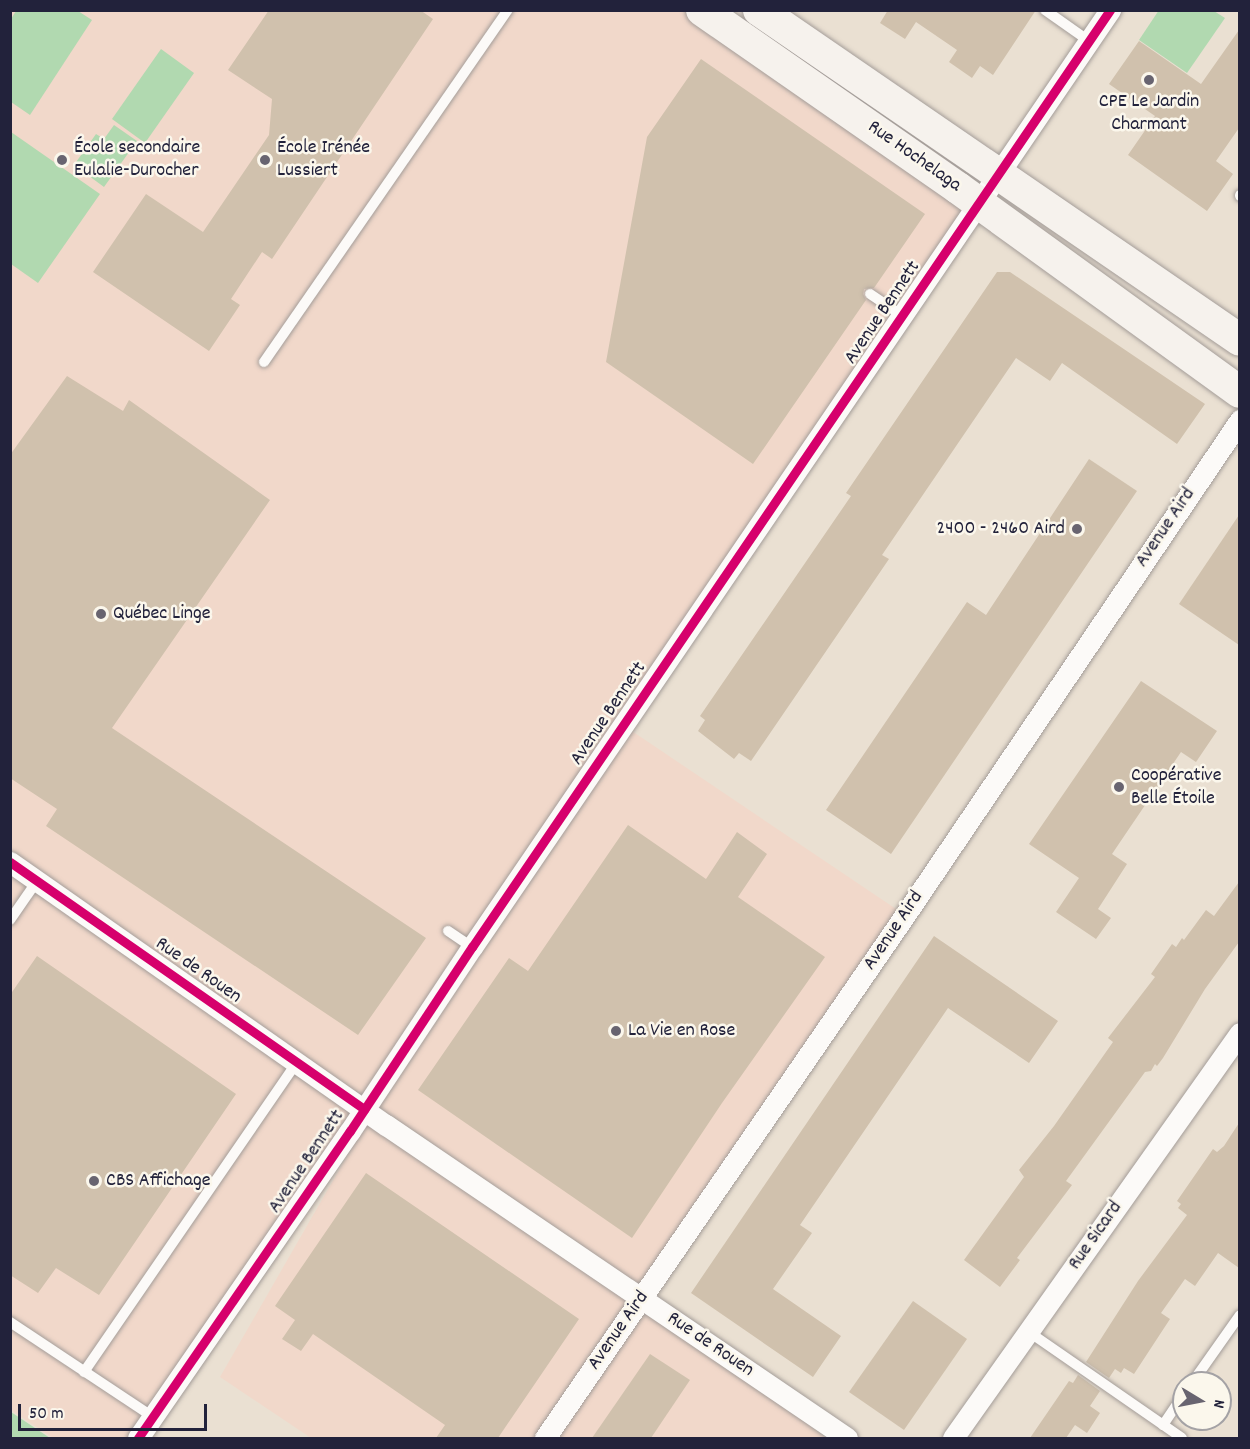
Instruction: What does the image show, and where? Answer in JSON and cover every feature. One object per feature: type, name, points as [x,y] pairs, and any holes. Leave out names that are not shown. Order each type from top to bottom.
[{"type":"main road","name":"Rue Hochelaga","points":[[702,10],[979,203],[1239,392]]},
{"type":"main road","name":"Rue Hochelaga","points":[[759,10],[1239,340]]},
{"type":"street","name":"Avenue Bennett","points":[[138,1438],[364,1109],[1108,11]]},
{"type":"street","name":"Avenue Aird","points":[[545,1438],[905,915],[1239,420]]},
{"type":"street","name":"Rue de Rouen","points":[[10,862],[364,1109],[847,1438]]},
{"type":"street","name":"Rue Sicard","points":[[953,1438],[1239,1033]]},
{"type":"lane","points":[[264,362],[508,10]]},
{"type":"lane","points":[[1045,10],[1089,41]]},
{"type":"lane","points":[[870,294],[903,316]]},
{"type":"lane","points":[[10,920],[37,881]]},
{"type":"lane","points":[[448,931],[472,947]]},
{"type":"lane","points":[[84,1372],[297,1062]]},
{"type":"lane","points":[[1200,1371],[1239,1315]]},
{"type":"lane","points":[[10,1322],[153,1417]]},
{"type":"lane","points":[[1029,1332],[1182,1438]]},
{"type":"lane","points":[[1163,1425],[1172,1412]]},
{"type":"shaded area","points":[[10,11],[702,11],[978,202],[620,723],[905,915],[642,1298],[826,1438],[311,1438],[220,1377],[461,958],[136,1438],[53,1438],[11,1410]]},
{"type":"green space","points":[[1159,10],[1214,11],[1225,18],[1187,73],[1139,40]]},
{"type":"green space","points":[[16,11],[78,11],[92,20],[30,115],[11,102],[11,19]]},
{"type":"green space","points":[[161,49],[194,73],[145,143],[112,119]]},
{"type":"green space","points":[[114,125],[137,141],[104,187],[74,165],[96,134],[104,139]]},
{"type":"green space","points":[[11,132],[100,194],[38,283],[11,264]]},
{"type":"green space","points":[[11,1412],[50,1438],[11,1438]]},
{"type":"building","points":[[269,10],[420,10],[433,19],[272,259],[262,252],[231,299],[240,305],[209,351],[93,272],[146,194],[203,232],[269,135],[272,99],[228,70]]},
{"type":"building","points":[[888,10],[1036,10],[993,75],[980,66],[972,78],[949,62],[957,50],[916,22],[905,39],[880,23]]},
{"type":"building","points":[[1239,30],[1239,128],[1216,161],[1233,174],[1207,211],[1128,155],[1155,116],[1109,84],[1139,41],[1201,84]]},
{"type":"building","points":[[701,59],[925,214],[874,288],[864,289],[863,294],[866,300],[753,464],[606,362],[647,137]]},
{"type":"building","points":[[997,272],[1010,272],[1205,404],[1177,444],[1062,363],[1050,381],[1016,358],[882,555],[889,559],[751,761],[739,753],[734,759],[698,731],[705,720],[700,716],[851,496],[846,493]]},
{"type":"building","points":[[67,376],[123,411],[129,400],[270,500],[112,728],[426,938],[358,1035],[46,826],[57,809],[10,778],[10,455]]},
{"type":"building","points":[[1089,459],[1137,491],[891,854],[826,810],[967,602],[986,615]]},
{"type":"building","points":[[1239,515],[1239,645],[1179,604]]},
{"type":"building","name":"Coopérative Belle Étoile","points":[[1141,681],[1217,731],[1196,762],[1181,752],[1112,854],[1127,864],[1098,909],[1111,918],[1096,939],[1056,912],[1079,878],[1029,844]]},
{"type":"building","name":"La Vie en Rose","points":[[628,825],[706,879],[737,832],[767,854],[738,897],[825,957],[722,1103],[632,1238],[418,1090],[509,958],[528,971]]},
{"type":"building","points":[[1239,882],[1239,942],[1205,989],[1163,1058],[1157,1066],[1155,1064],[1151,1071],[1145,1072],[1066,1181],[1072,1185],[1017,1258],[1020,1260],[1000,1287],[964,1260],[1024,1177],[1019,1170],[1054,1126],[1113,1042],[1108,1038],[1155,977],[1151,974],[1172,944],[1176,947],[1182,938],[1184,940],[1206,910],[1214,916]]},
{"type":"building","points":[[934,936],[1058,1021],[1029,1063],[948,1008],[800,1225],[812,1233],[773,1289],[841,1336],[813,1377],[691,1293]]},
{"type":"building","name":"CBS Affichage","points":[[37,956],[236,1094],[99,1295],[56,1268],[38,1293],[10,1275],[10,995]]},
{"type":"building","points":[[1239,1123],[1239,1268],[1218,1253],[1195,1286],[1185,1279],[1161,1313],[1170,1319],[1134,1374],[1124,1368],[1121,1373],[1115,1369],[1109,1378],[1086,1362],[1138,1281],[1187,1215],[1178,1208],[1181,1204],[1177,1201],[1213,1149],[1217,1152],[1224,1146]]},
{"type":"building","points":[[366,1173],[579,1319],[498,1438],[436,1438],[445,1425],[313,1334],[301,1351],[282,1339],[295,1320],[275,1306]]},
{"type":"building","points":[[913,1301],[967,1339],[904,1430],[849,1392]]},
{"type":"building","points":[[650,1354],[690,1380],[651,1438],[592,1438]]},
{"type":"building","points":[[1078,1375],[1100,1391],[1090,1406],[1100,1413],[1087,1433],[1075,1425],[1066,1438],[1030,1438],[1069,1381],[1073,1383]]},
{"type":"cycle path","points":[[138,1438],[350,1131],[472,947],[1110,10]]},
{"type":"cycle path","points":[[10,862],[364,1109]]},
{"type":"place","name":"CPE Le Jardin Charmant","points":[[1149,80]]},
{"type":"place","name":"École secondaire Eulalie-Durocher","points":[[62,160]]},
{"type":"place","name":"École Irénée Lussiert","points":[[265,160]]},
{"type":"place","name":"2400 - 2460 Aird","points":[[1077,529]]},
{"type":"place","name":"Québec Linge","points":[[101,614]]},
{"type":"place","name":"Coopérative Belle Étoile","points":[[1119,787]]},
{"type":"place","name":"La Vie en Rose","points":[[616,1031]]},
{"type":"place","name":"CBS Affichage","points":[[94,1181]]}]
